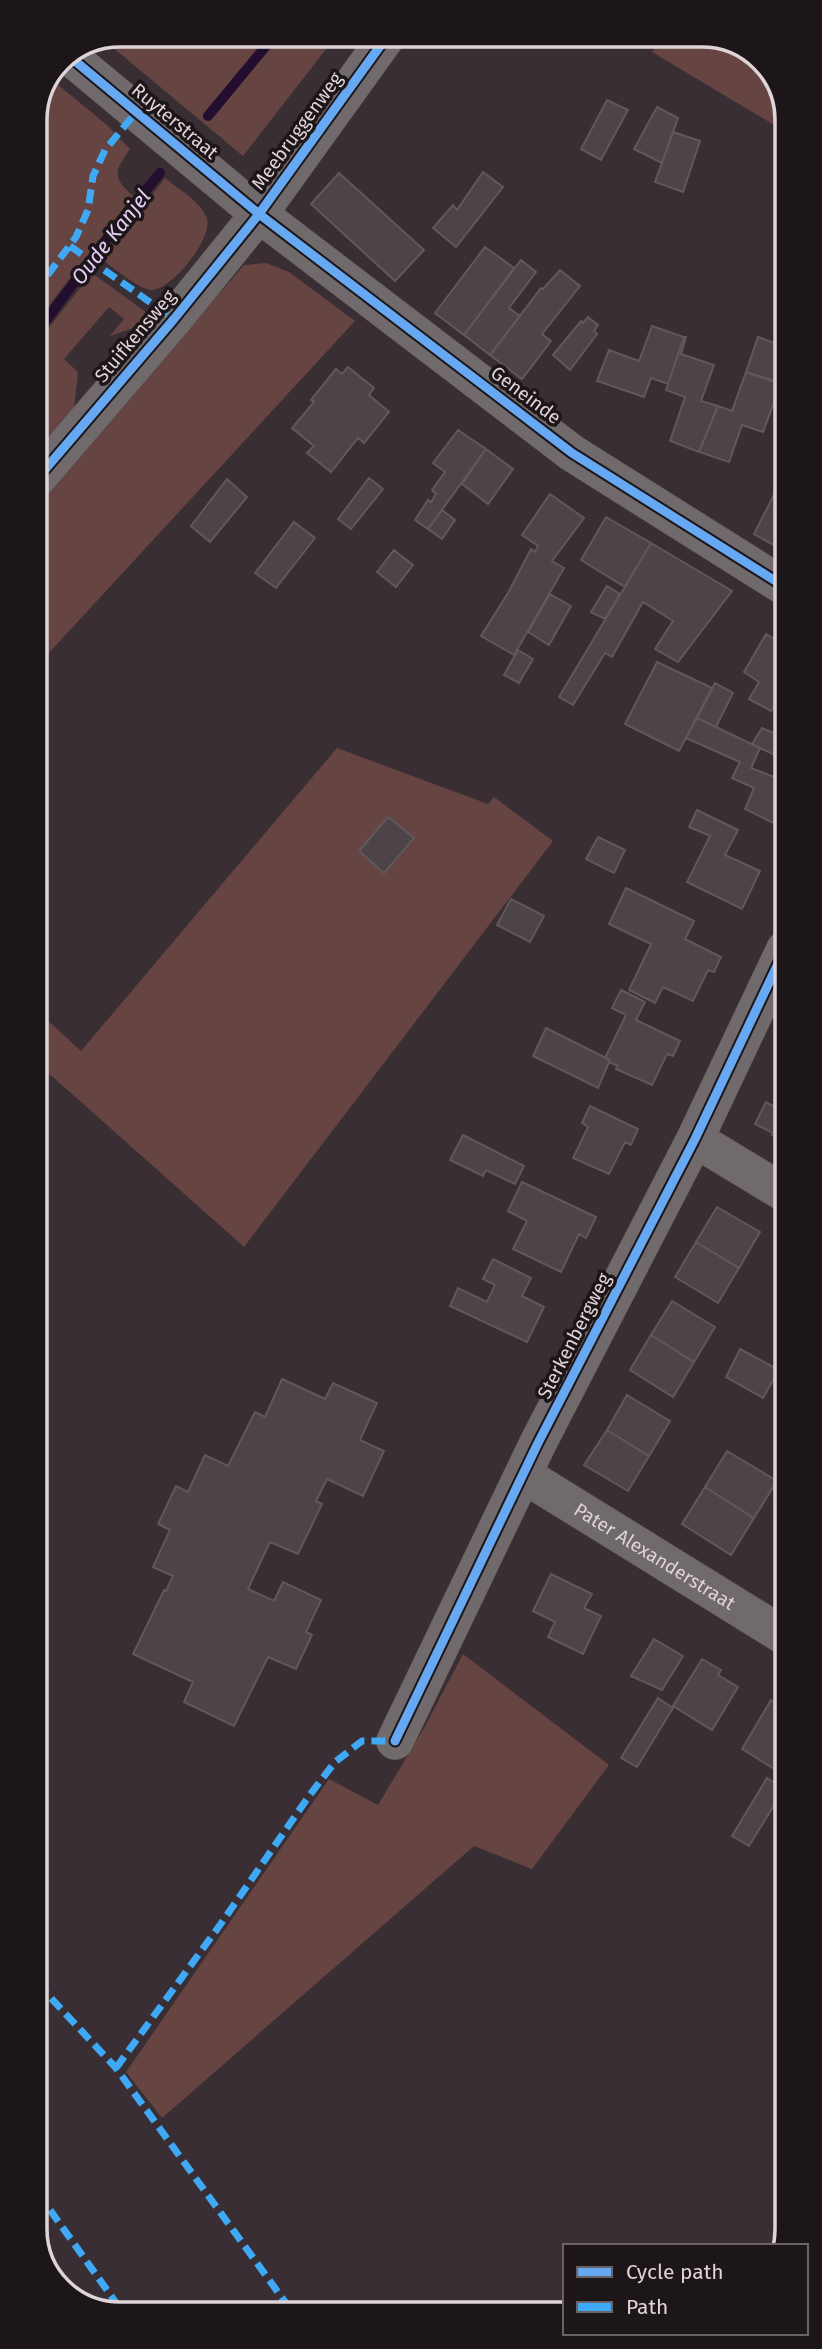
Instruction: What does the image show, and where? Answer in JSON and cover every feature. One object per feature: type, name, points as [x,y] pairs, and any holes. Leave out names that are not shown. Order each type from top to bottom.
[{"type":"street","name":"Meebruggenweg","points":[[259,214],[378,47]]},
{"type":"street","name":"Ruyterstraat","points":[[77,63],[259,214]]},
{"type":"street","name":"Stuifkensweg","points":[[47,467],[174,319],[259,214]]},
{"type":"street","name":"Geneinde","points":[[259,214],[572,453],[775,581]]},
{"type":"street","name":"Sterkenbergweg","points":[[395,1741],[524,1475],[695,1139],[775,970]]},
{"type":"street","points":[[695,1139],[775,1188]]},
{"type":"street","name":"Pater Alexanderstraat","points":[[524,1475],[775,1630]]},
{"type":"shaded area","points":[[328,47],[243,156],[113,48]]},
{"type":"shaded area","points":[[656,47],[707,47],[738,57],[757,72],[769,92],[775,126],[652,52]]},
{"type":"shaded area","points":[[57,84],[107,125],[130,149],[121,163],[118,178],[133,196],[47,308],[47,120],[53,92]]},
{"type":"shaded area","points":[[165,178],[200,207],[207,219],[207,228],[189,262],[169,282],[151,290],[132,282],[101,259]]},
{"type":"shaded area","points":[[266,263],[289,272],[355,321],[47,655],[47,491],[244,265]]},
{"type":"shaded area","points":[[92,273],[157,320],[110,336],[124,319],[109,307],[64,359],[78,372],[73,421],[47,453],[47,330]]},
{"type":"shaded area","points":[[337,748],[488,804],[494,797],[553,841],[244,1247],[47,1073],[47,1020],[81,1051]]},
{"type":"shaded area","points":[[463,1654],[609,1765],[532,1869],[474,1846],[162,2118],[126,2072],[329,1779],[378,1805],[424,1728]]},
{"type":"building","points":[[607,100],[628,110],[601,160],[581,149]]},
{"type":"building","points":[[657,107],[678,118],[662,163],[634,149]]},
{"type":"building","points":[[673,132],[700,141],[683,192],[655,182]]},
{"type":"building","points":[[483,172],[503,187],[456,247],[433,228],[453,205],[457,210]]},
{"type":"building","points":[[339,173],[424,250],[395,281],[311,204]]},
{"type":"building","points":[[485,247],[514,268],[464,335],[435,313]]},
{"type":"building","points":[[521,260],[536,272],[509,308],[520,316],[490,355],[464,335]]},
{"type":"building","points":[[560,270],[580,286],[542,334],[551,341],[522,379],[490,355],[541,288],[543,289]]},
{"type":"building","points":[[588,317],[598,325],[594,331],[597,334],[570,370],[553,355],[581,321],[583,323]]},
{"type":"building","points":[[652,326],[684,337],[668,384],[651,378],[644,397],[597,381],[609,350],[639,361]]},
{"type":"building","points":[[684,337],[681,354],[714,365],[701,401],[718,406],[699,452],[670,441],[685,397],[666,390]]},
{"type":"building","points":[[758,337],[775,343],[774,382],[746,372]]},
{"type":"building","points":[[348,367],[374,388],[369,395],[389,412],[364,443],[358,438],[331,472],[307,453],[314,446],[292,428],[336,369],[342,374]]},
{"type":"building","points":[[746,372],[775,381],[775,399],[763,432],[742,425],[729,462],[699,452],[718,406],[732,411]]},
{"type":"building","points":[[458,430],[486,449],[428,529],[415,520],[428,500],[431,502],[436,494],[432,490],[445,472],[433,463]]},
{"type":"building","points":[[486,449],[513,469],[488,504],[462,484]]},
{"type":"building","points":[[369,478],[383,489],[351,529],[338,519]]},
{"type":"building","points":[[227,479],[247,497],[210,542],[191,526]]},
{"type":"building","points":[[775,493],[775,546],[754,534]]},
{"type":"building","points":[[550,494],[584,518],[552,561],[564,568],[514,655],[481,636],[531,549],[535,552],[538,546],[522,535]]},
{"type":"building","points":[[442,510],[455,520],[442,539],[428,529]]},
{"type":"building","points":[[606,517],[651,543],[625,587],[581,560]]},
{"type":"building","points":[[294,522],[315,538],[276,588],[255,573]]},
{"type":"building","points":[[651,543],[732,591],[678,662],[655,649],[673,621],[643,602],[612,657],[605,653],[573,705],[559,697]]},
{"type":"building","points":[[394,550],[413,565],[396,587],[377,572]]},
{"type":"building","points":[[607,586],[620,594],[605,619],[591,612]]},
{"type":"building","points":[[550,594],[571,606],[549,645],[528,632]]},
{"type":"building","points":[[766,634],[775,639],[775,704],[771,711],[749,699],[759,682],[744,672]]},
{"type":"building","points":[[518,650],[533,659],[519,683],[504,675]]},
{"type":"building","points":[[657,662],[712,688],[679,751],[625,724]]},
{"type":"building","points":[[715,683],[733,693],[716,727],[697,718]]},
{"type":"building","points":[[697,718],[760,748],[751,768],[775,777],[775,824],[745,809],[754,788],[732,778],[740,762],[686,738]]},
{"type":"building","points":[[762,728],[775,734],[775,755],[752,744]]},
{"type":"building","points":[[697,810],[738,830],[725,855],[760,871],[742,909],[687,882],[710,836],[689,827]]},
{"type":"building","points":[[388,817],[414,838],[384,873],[359,851]]},
{"type":"building","points":[[598,837],[625,850],[614,873],[586,859]]},
{"type":"building","points":[[626,888],[694,921],[685,939],[721,957],[714,972],[708,970],[693,1001],[663,987],[655,1003],[629,990],[651,944],[609,924]]},
{"type":"building","points":[[511,899],[544,916],[530,942],[497,925]]},
{"type":"building","points":[[621,990],[645,1002],[636,1020],[680,1041],[673,1056],[667,1054],[652,1085],[616,1069],[618,1066],[605,1058],[626,1015],[612,1008]]},
{"type":"building","points":[[546,1028],[610,1060],[598,1088],[533,1056]]},
{"type":"building","points":[[766,1102],[775,1107],[775,1136],[755,1124]]},
{"type":"building","points":[[590,1106],[638,1129],[631,1145],[625,1142],[609,1174],[573,1158],[588,1127],[582,1123]]},
{"type":"building","points":[[463,1135],[524,1166],[515,1184],[486,1170],[483,1176],[450,1160]]},
{"type":"building","points":[[522,1182],[596,1217],[586,1238],[579,1234],[561,1272],[513,1249],[527,1221],[508,1211]]},
{"type":"building","points":[[717,1207],[760,1232],[739,1268],[696,1242]]},
{"type":"building","points":[[696,1242],[739,1268],[718,1303],[675,1277]]},
{"type":"building","points":[[493,1259],[531,1278],[522,1296],[544,1307],[527,1342],[450,1306],[458,1288],[487,1302],[495,1285],[483,1279]]},
{"type":"building","points":[[672,1301],[715,1327],[694,1362],[651,1335]]},
{"type":"building","points":[[651,1335],[694,1362],[673,1397],[630,1370]]},
{"type":"building","points":[[740,1349],[775,1368],[775,1377],[763,1398],[726,1377]]},
{"type":"building","points":[[282,1379],[325,1399],[333,1383],[377,1403],[360,1440],[384,1451],[363,1496],[327,1479],[316,1501],[322,1504],[298,1554],[270,1542],[248,1589],[274,1601],[283,1582],[321,1600],[306,1632],[312,1635],[296,1669],[268,1657],[234,1726],[184,1702],[193,1682],[133,1654],[173,1576],[153,1567],[170,1530],[158,1524],[176,1486],[188,1492],[205,1455],[228,1466],[255,1412],[265,1417]]},
{"type":"building","points":[[627,1395],[670,1421],[649,1456],[607,1430]]},
{"type":"building","points":[[607,1430],[649,1456],[628,1491],[584,1465]]},
{"type":"building","points":[[727,1451],[775,1480],[775,1484],[754,1518],[705,1487]]},
{"type":"building","points":[[705,1487],[754,1518],[731,1555],[682,1524]]},
{"type":"building","points":[[551,1574],[592,1594],[584,1608],[601,1616],[583,1654],[548,1637],[555,1622],[533,1611]]},
{"type":"building","points":[[654,1639],[683,1656],[662,1690],[631,1676]]},
{"type":"building","points":[[702,1659],[721,1670],[718,1675],[738,1687],[712,1730],[673,1706]]},
{"type":"building","points":[[658,1698],[673,1708],[637,1767],[621,1758]]},
{"type":"building","points":[[771,1700],[775,1702],[775,1769],[742,1749]]},
{"type":"building","points":[[767,1778],[775,1783],[775,1804],[749,1846],[732,1836]]},
{"type":"waterway","name":"Oude Kanjel","points":[[208,116],[265,47]]},
{"type":"waterway","name":"Oude Kanjel","points":[[47,319],[160,173]]},
{"type":"marked path","points":[[47,276],[76,237],[88,210],[93,176],[105,150],[137,111]]},
{"type":"marked path","points":[[70,246],[174,319]]},
{"type":"marked path","points":[[116,2068],[335,1762],[362,1741],[395,1741]]},
{"type":"marked path","points":[[47,1994],[116,2068],[285,2302]]},
{"type":"marked path","points":[[47,2206],[115,2302]]},
{"type":"cycle path","points":[[47,467],[174,319],[259,214],[379,47]]},
{"type":"cycle path","points":[[77,63],[259,214],[572,453],[775,581]]},
{"type":"cycle path","points":[[395,1741],[538,1443],[695,1139],[775,970]]}]
